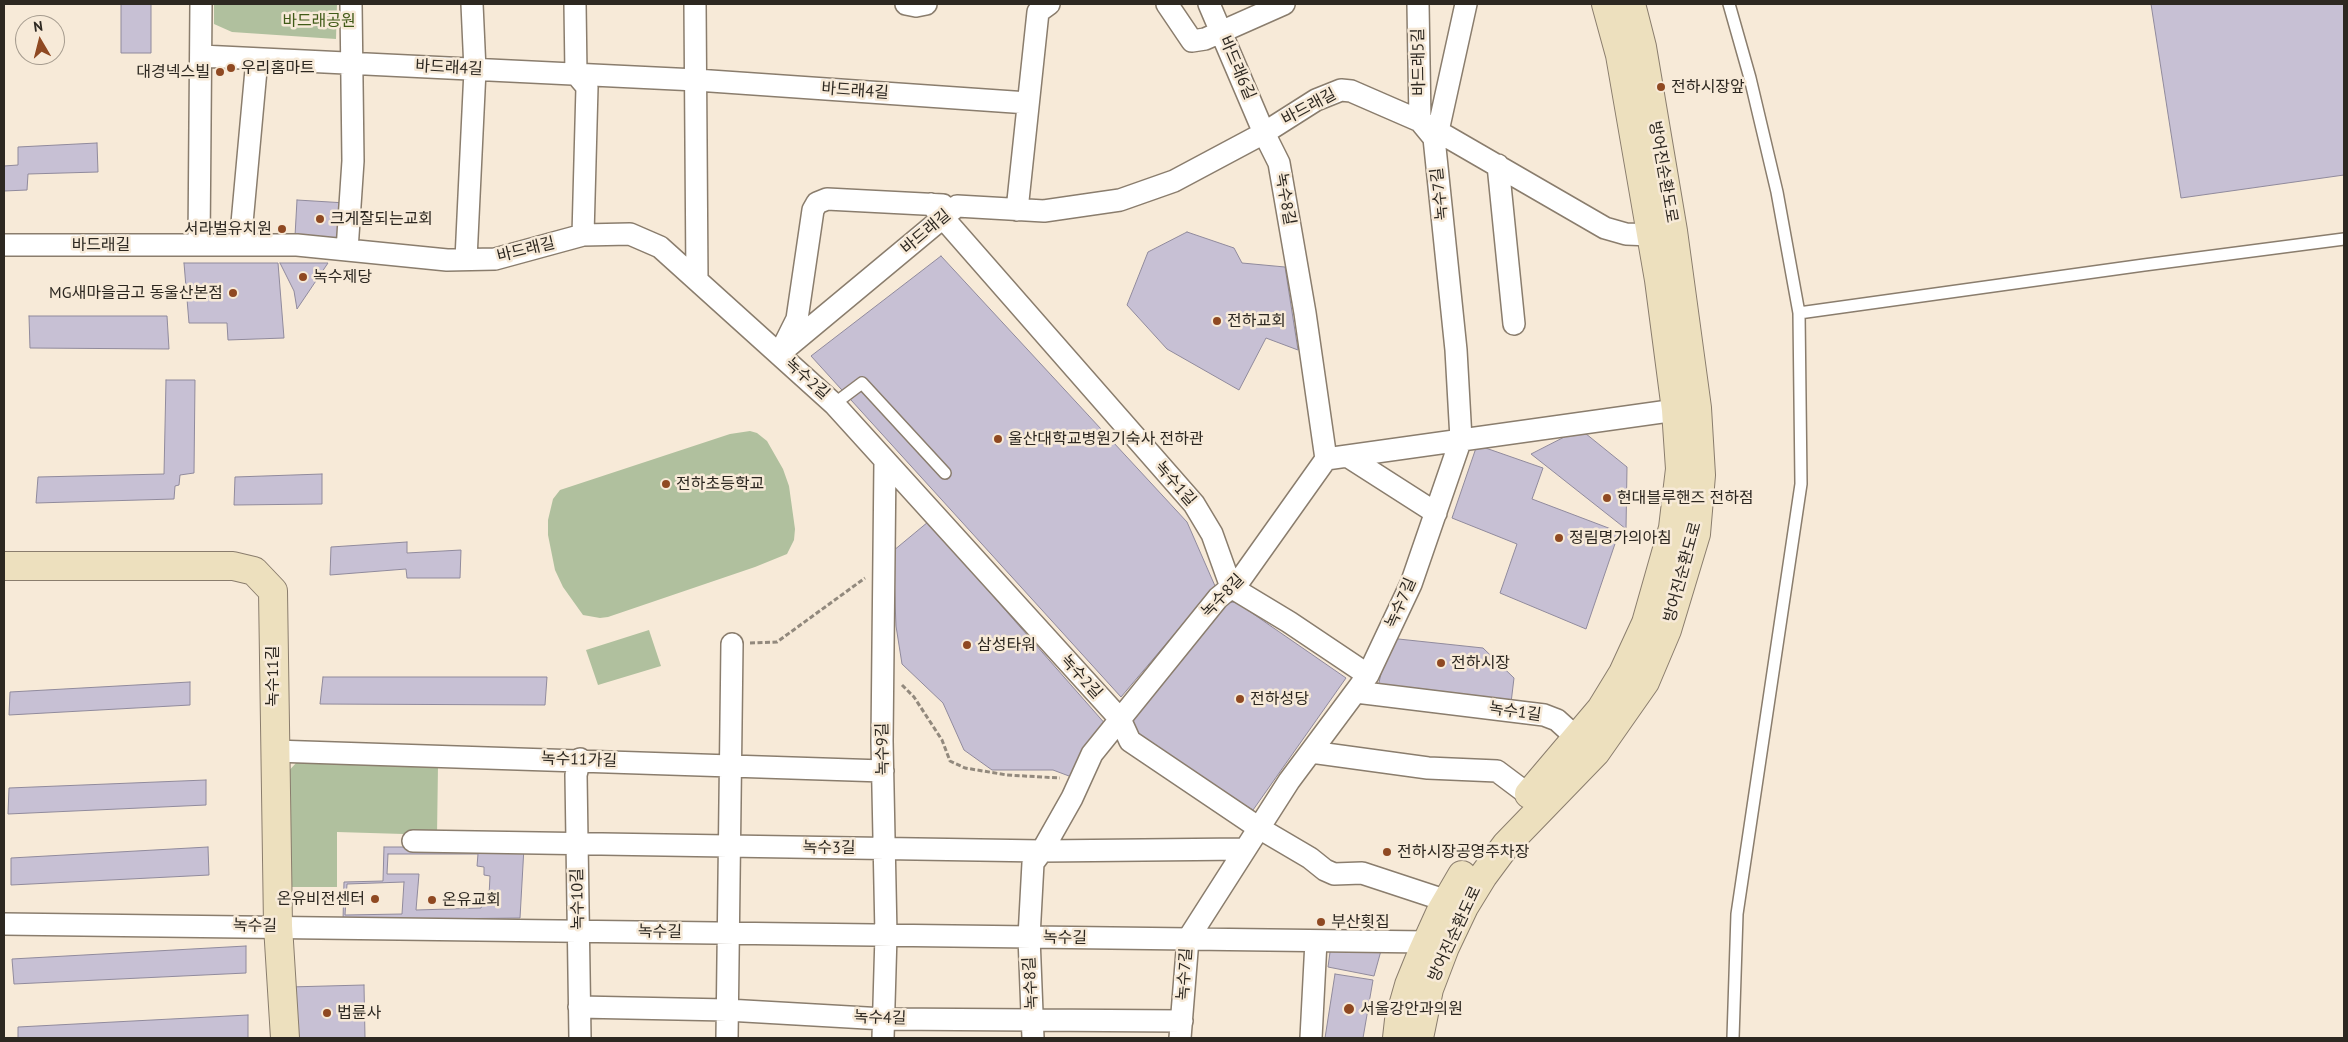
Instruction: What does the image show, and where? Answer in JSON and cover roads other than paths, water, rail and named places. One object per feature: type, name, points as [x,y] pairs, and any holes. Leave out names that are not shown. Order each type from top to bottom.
[{"type":"main road","name":"방어진순환도로","points":[[1420,1038],[1429,990],[1445,946],[1464,907],[1483,876],[1506,845],[1596,752],[1645,682],[1668,630],[1696,534],[1701,475],[1697,408],[1662,233],[1606,4]]},
{"type":"main road","name":"방어진순환도로","points":[[1397,1038],[1399,1020],[1409,985],[1447,900],[1492,834],[1578,739],[1601,709],[1623,673],[1646,623],[1673,528],[1680,469],[1662,233],[1642,47],[1631,4]]},
{"type":"main road","name":"녹수11길","points":[[4,566],[233,566],[254,571],[273,591],[278,926],[285,1038]]},
{"type":"street","points":[[199,245],[202,4]]},
{"type":"street","points":[[347,250],[353,161],[351,4]]},
{"type":"street","points":[[466,259],[475,70],[472,4]]},
{"type":"street","points":[[575,4],[576,74],[588,87],[583,235]]},
{"type":"street","points":[[695,4],[697,280]]},
{"type":"street","points":[[906,4],[916,6],[926,4]]},
{"type":"street","points":[[1017,210],[1038,12],[1048,4]]},
{"type":"street","points":[[1168,4],[1192,41],[1205,39],[1284,4]]},
{"type":"street","name":"바드래6길","points":[[1209,4],[1264,133]]},
{"type":"street","name":"바드래5길","points":[[1418,4],[1420,121]]},
{"type":"street","points":[[1438,131],[1466,4]]},
{"type":"street","name":"바드래4길","points":[[201,56],[696,80],[1028,103]]},
{"type":"street","points":[[240,245],[257,59]]},
{"type":"street","name":"바드래길","points":[[779,354],[797,319],[813,210],[818,203],[827,199],[944,209],[1044,211],[1120,200],[1174,181],[1264,133],[1316,100],[1341,90],[1351,91],[1420,121],[1604,228],[1626,234],[1662,233]]},
{"type":"street","name":"녹수7길","points":[[1181,1030],[1188,939],[1259,828],[1311,752],[1368,675],[1411,584],[1461,439],[1456,350],[1434,138],[1420,121]]},
{"type":"street","name":"녹수8길","points":[[1033,1030],[1029,937],[1033,862],[1042,851],[1078,786],[1092,754],[1218,598],[1240,580],[1326,459],[1305,313],[1279,163],[1264,133]]},
{"type":"street","points":[[1498,165],[1514,324]]},
{"type":"street","name":"바드래길","points":[[779,354],[944,209]]},
{"type":"street","name":"녹수1길","points":[[944,209],[1194,504],[1212,534],[1232,587]]},
{"type":"street","name":"바드래길","points":[[4,245],[297,245],[447,260],[495,259],[583,235],[630,234],[660,247],[779,354]]},
{"type":"street","name":"녹수2길","points":[[779,354],[834,404],[1120,719],[1130,741],[1259,828],[1334,874],[1362,873],[1447,900]]},
{"type":"street","points":[[1326,459],[1676,410]]},
{"type":"street","points":[[1348,456],[1436,513]]},
{"type":"street","name":"녹수9길","points":[[884,1029],[886,935],[883,771],[885,460]]},
{"type":"street","points":[[1232,587],[1289,622],[1368,675]]},
{"type":"street","points":[[727,1038],[732,644]]},
{"type":"street","name":"녹수1길","points":[[1356,692],[1544,715],[1557,720],[1578,739]]},
{"type":"street","name":"녹수11가길","points":[[274,751],[883,771]]},
{"type":"street","points":[[1311,752],[1428,768],[1497,771],[1528,795]]},
{"type":"street","name":"녹수10길","points":[[580,760],[576,775],[580,1038]]},
{"type":"street","name":"녹수3길","points":[[412,841],[1042,851],[1245,849]]},
{"type":"street","name":"녹수길","points":[[4,924],[1427,942]]},
{"type":"street","points":[[1311,1038],[1316,941]]},
{"type":"street","name":"녹수4길","points":[[579,1007],[727,1010],[884,1029],[1181,1030]]},
{"type":"lane","points":[[1729,4],[1778,192],[1798,313],[1801,484],[1737,914],[1733,1038]]},
{"type":"lane","points":[[1798,313],[2144,265],[2344,240]]},
{"type":"lane","points":[[834,404],[862,383],[945,473]]},
{"type":"place","name":"우리홈마트","points":[[231,68]]},
{"type":"place","name":"대경넥스빌","points":[[220,72]]},
{"type":"place","name":"전하시장앞","points":[[1661,87]]},
{"type":"place","name":"크게잘되는교회","points":[[320,219]]},
{"type":"place","name":"서라벌유치원","points":[[282,229]]},
{"type":"place","name":"녹수제당","points":[[303,277]]},
{"type":"place","name":"MG새마을금고 동울산본점","points":[[233,293]]},
{"type":"place","name":"전하교회","points":[[1217,321]]},
{"type":"place","name":"울산대학교병원기숙사 전하관","points":[[998,439]]},
{"type":"place","name":"전하초등학교","points":[[666,484]]},
{"type":"place","name":"현대블루핸즈 전하점","points":[[1607,498]]},
{"type":"place","name":"정림명가의아침","points":[[1559,538]]},
{"type":"place","name":"삼성타워","points":[[967,645]]},
{"type":"place","name":"전하시장","points":[[1441,663]]},
{"type":"place","name":"전하성당","points":[[1240,699]]},
{"type":"place","name":"전하시장공영주차장","points":[[1387,852]]},
{"type":"place","name":"온유비전센터","points":[[375,899]]},
{"type":"place","name":"온유교회","points":[[432,900]]},
{"type":"place","name":"부산횟집","points":[[1321,922]]},
{"type":"place","name":"서울강안과의원","points":[[1349,1009]]},
{"type":"place","name":"법륜사","points":[[327,1013]]},
{"type":"park label","name":"바드래공원","points":[[319,21]]}]
